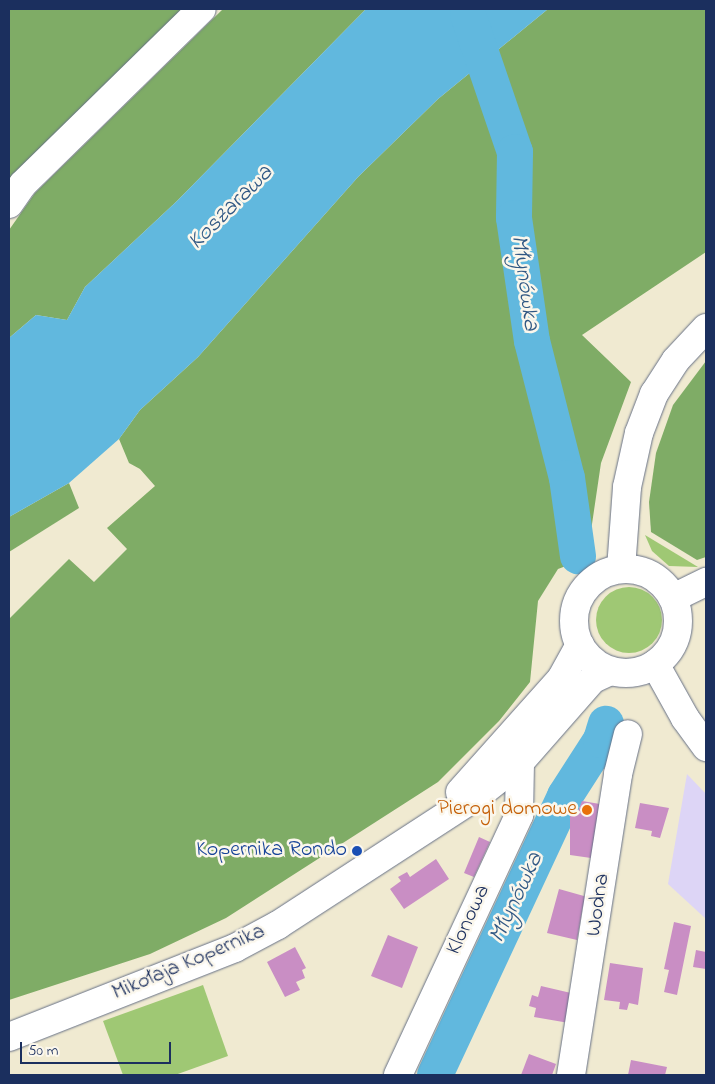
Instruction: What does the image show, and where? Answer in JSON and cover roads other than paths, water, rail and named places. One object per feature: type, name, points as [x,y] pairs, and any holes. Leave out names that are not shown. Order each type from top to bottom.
[{"type":"main road","points":[[9,204],[23,184],[202,9]]},
{"type":"main road","points":[[621,570],[627,487],[639,433],[654,394],[676,360],[706,328]]},
{"type":"main road","points":[[621,570],[651,576],[673,598],[678,627],[674,642],[655,664],[633,672],[610,671],[587,656],[580,645],[575,629],[575,612],[581,596],[591,583],[621,570]]},
{"type":"main road","points":[[673,598],[706,582]]},
{"type":"main road","name":"Mikołaja Kopernika","points":[[434,821],[561,679],[580,645]]},
{"type":"main road","points":[[655,664],[685,718],[706,747]]},
{"type":"main road","name":"Mikołaja Kopernika","points":[[9,1037],[235,948],[331,892],[434,821],[477,796],[520,762],[578,694],[593,679],[610,671]]},
{"type":"main road","name":"Wodna","points":[[571,1075],[618,774],[628,734]]},
{"type":"main road","name":"Klonowa","points":[[398,1075],[519,815],[520,762]]},
{"type":"water","name":"Koszarawa","points":[[366,9],[548,9],[438,99],[358,177],[198,357],[140,410],[119,439],[69,483],[9,517],[9,338],[36,315],[67,320],[85,287],[177,201]]},
{"type":"waterway","name":"Młynówka","points":[[468,15],[515,152],[514,218],[532,341],[567,478],[578,556]]},
{"type":"waterway","name":"Młynówka","points":[[435,1075],[565,796],[601,740],[606,724]]},
{"type":"place","name":"Pierogi domowe","points":[[587,810]]},
{"type":"place","name":"Kopernika Rondo","points":[[357,851]]}]
